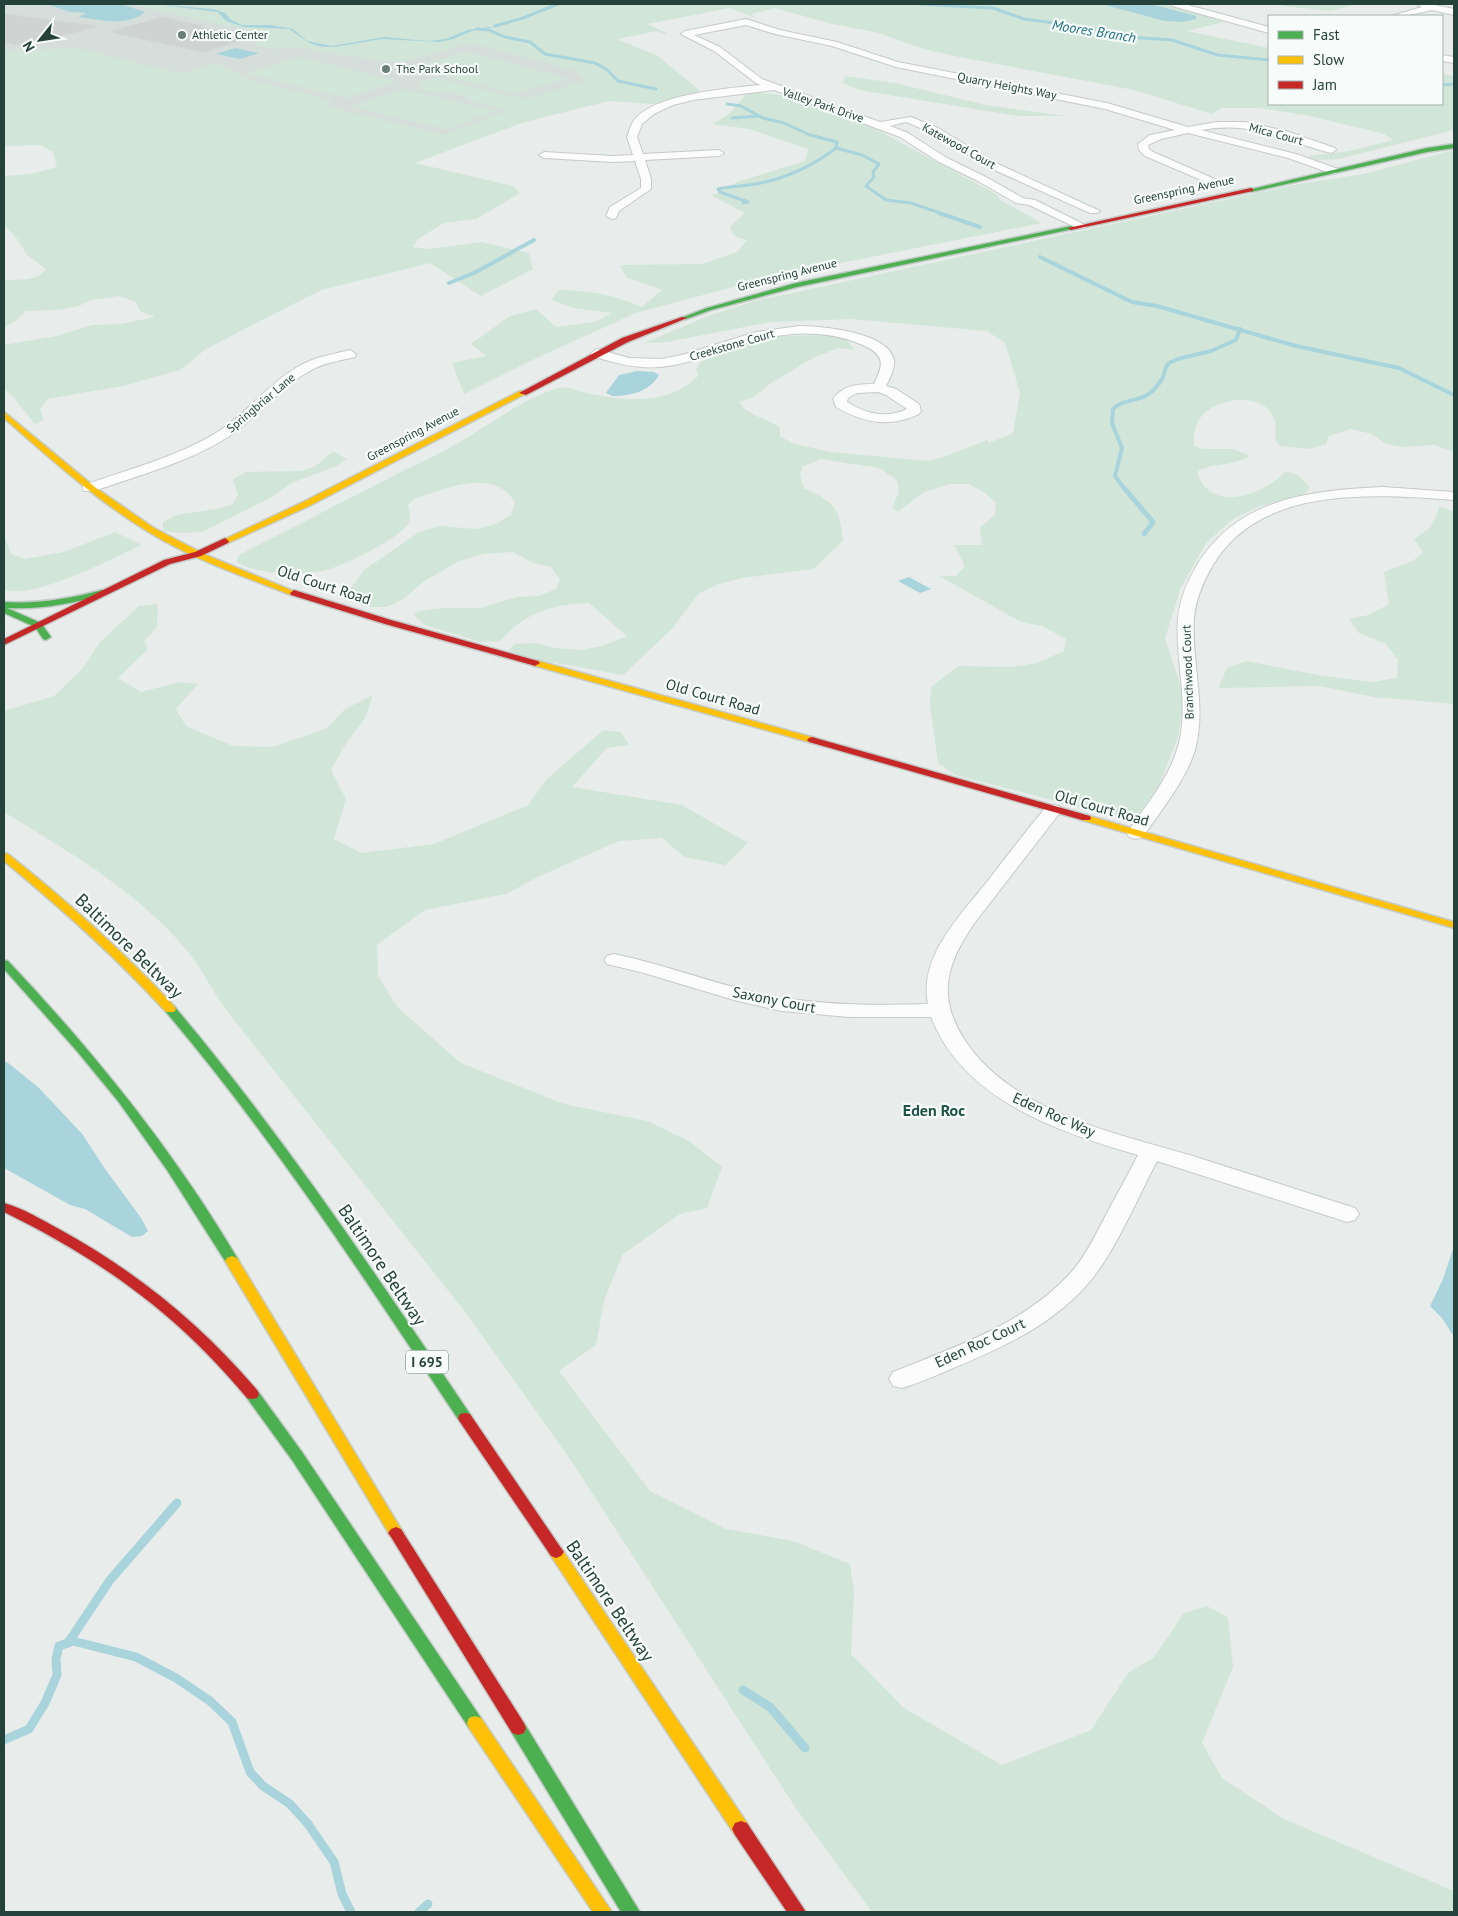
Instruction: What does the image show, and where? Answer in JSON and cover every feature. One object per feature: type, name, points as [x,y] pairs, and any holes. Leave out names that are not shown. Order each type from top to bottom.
[{"type":"main road","name":"Greenspring Avenue","points":[[1427,150],[1438,143],[1454,139]]},
{"type":"main road","name":"Greenspring Avenue","points":[[4,642],[166,562],[198,554],[345,485],[597,353],[666,324],[747,298],[834,277],[1212,199],[1427,150],[1454,146]]},
{"type":"main road","name":"Old Court Road","points":[[4,414],[89,488],[150,530],[198,554],[290,591],[380,619],[867,755],[1454,925]]},
{"type":"main road","name":"Greenspring Avenue","points":[[182,570],[198,554]]},
{"type":"main road","points":[[4,605],[20,607],[57,604],[102,593]]},
{"type":"main road","points":[[4,609],[38,624],[46,637],[21,633],[4,626]]},
{"type":"main road","name":"Baltimore Beltway","points":[[4,856],[111,948],[180,1021],[251,1107],[492,1456],[797,1912]]},
{"type":"main road","points":[[4,963],[93,1061],[157,1147],[222,1245],[383,1511],[631,1912]]},
{"type":"main road","points":[[4,1207],[72,1242],[162,1303],[224,1362],[259,1404],[301,1462],[430,1658],[603,1912]]},
{"type":"street","points":[[1175,4],[1268,30]]},
{"type":"street","points":[[1420,4],[1454,12]]},
{"type":"street","points":[[1399,15],[1432,7]]},
{"type":"street","name":"Valley Park Drive","points":[[746,22],[685,34],[717,49],[751,76],[773,87],[879,124],[1020,201],[1031,202],[1081,226]]},
{"type":"street","name":"Quarry Heights Way","points":[[746,22],[778,32],[834,44],[896,64],[1091,102],[1189,130],[1292,156],[1334,171]]},
{"type":"street","points":[[612,216],[614,209],[646,189],[646,179],[632,137],[633,130],[644,116],[673,102],[697,96],[773,87]]},
{"type":"street","name":"Katewood Court","points":[[879,124],[906,119],[934,130],[1009,174],[1094,211]]},
{"type":"street","name":"Mica Court","points":[[1213,182],[1157,158],[1149,154],[1142,147],[1146,141],[1152,138],[1219,125],[1257,127],[1331,150]]},
{"type":"street","name":"Quarry Heights Way","points":[[1267,150],[1278,158],[1321,174]]},
{"type":"street","points":[[544,155],[640,158],[719,153]]},
{"type":"street","name":"Katewood Court","points":[[982,179],[1009,174]]},
{"type":"street","name":"Valley Park Drive","points":[[1020,201],[1020,205],[1068,228]]},
{"type":"street","name":"Creekstone Court","points":[[597,353],[618,360],[658,363],[694,355],[773,332],[802,330],[834,332],[863,340],[884,351],[889,362],[879,388]]},
{"type":"street","name":"Springbriar Lane","points":[[89,488],[171,460],[210,442],[239,422],[302,369],[322,360],[350,354]]},
{"type":"street","points":[[879,388],[908,401],[914,406],[914,411],[899,418],[878,419],[864,417],[841,404],[840,399],[848,392],[879,388]]},
{"type":"street","name":"Branchwood Court","points":[[1136,833],[1176,775],[1184,756],[1189,737],[1190,713],[1185,626],[1189,600],[1200,571],[1212,550],[1240,524],[1258,515],[1302,500],[1326,495],[1374,491],[1432,493],[1454,496]]},
{"type":"street","name":"Eden Roc Way","points":[[1053,810],[960,928],[940,966],[936,983],[938,1010],[951,1037],[968,1060],[989,1080],[1013,1098],[1078,1129],[1347,1214]]},
{"type":"street","name":"Saxony Court","points":[[614,960],[648,966],[718,989],[798,1007],[869,1012],[938,1010]]},
{"type":"street","name":"Eden Roc Court","points":[[902,1379],[999,1337],[1024,1324],[1056,1300],[1082,1274],[1101,1247],[1151,1151]]},
{"type":"shaded area","name":"The Park School","points":[[4,4],[378,4],[663,82],[515,122],[456,144],[4,57]]},
{"type":"green space","points":[[130,4],[1164,4],[1224,22],[1187,31],[1268,48],[1268,105],[1443,105],[1443,74],[1454,76],[1454,130],[1339,159],[1316,160],[1308,156],[1349,151],[1393,140],[1384,134],[1310,116],[1260,108],[1221,108],[1212,114],[1134,90],[923,49],[879,33],[828,23],[775,8],[752,14],[753,17],[730,8],[647,24],[667,33],[663,34],[656,31],[617,39],[658,56],[700,91],[654,104],[609,101],[525,122],[415,163],[513,186],[520,193],[476,219],[444,223],[418,239],[413,247],[429,249],[481,242],[529,253],[533,269],[481,296],[430,263],[321,290],[206,349],[180,370],[123,386],[47,399],[40,410],[44,420],[35,424],[4,389],[4,345],[57,336],[92,325],[119,324],[155,317],[140,311],[136,302],[119,296],[91,300],[79,306],[58,310],[26,311],[14,322],[4,327],[4,280],[32,278],[38,276],[46,269],[27,255],[18,240],[4,225],[4,176],[31,174],[57,167],[53,152],[40,145],[4,146],[4,51],[77,48],[174,72],[189,72],[209,64],[221,65],[250,80],[331,100],[329,107],[444,135],[509,110],[473,102],[467,97],[450,92],[435,93],[420,89],[421,81],[439,78],[514,97],[530,98],[586,80],[576,71],[471,43],[402,62],[346,56],[297,47],[278,49],[257,46],[254,41],[258,33]]},
{"type":"green space","points":[[1278,4],[1347,4],[1353,5],[1331,11]]},
{"type":"green space","points":[[466,52],[567,78],[515,94],[413,68]]},
{"type":"green space","points":[[299,57],[398,81],[346,98],[246,73]]},
{"type":"green space","points":[[845,76],[895,83],[986,105],[1066,116],[1018,116],[858,90],[843,83]]},
{"type":"green space","points":[[402,89],[495,111],[446,129],[352,107]]},
{"type":"green space","points":[[748,92],[782,95],[872,127],[996,194],[1000,200],[1042,223],[771,277],[636,313],[541,356],[464,394],[452,363],[486,356],[471,344],[510,316],[536,309],[556,327],[595,322],[612,313],[574,308],[551,300],[559,290],[601,294],[642,307],[662,290],[626,277],[620,265],[702,264],[737,252],[747,240],[734,235],[730,227],[745,213],[712,196],[737,182],[805,161],[808,149],[749,129],[713,124],[730,113]]},
{"type":"green space","points":[[1454,150],[1454,452],[1435,445],[1403,447],[1386,444],[1372,434],[1350,429],[1329,436],[1326,444],[1309,449],[1280,446],[1275,439],[1275,422],[1269,411],[1259,403],[1246,400],[1219,404],[1207,411],[1199,420],[1195,429],[1194,446],[1203,449],[1233,449],[1250,456],[1236,462],[1209,467],[1197,472],[1204,485],[1213,493],[1225,497],[1238,497],[1252,493],[1276,480],[1286,471],[1299,476],[1310,488],[1304,494],[1260,506],[1233,519],[1207,542],[1181,587],[1165,638],[1184,696],[1178,736],[1160,784],[1139,814],[1114,816],[955,775],[938,763],[930,705],[931,687],[958,666],[1011,667],[1037,663],[1064,651],[1066,639],[1042,626],[1021,622],[939,576],[956,576],[965,566],[954,545],[982,545],[980,527],[995,515],[996,503],[984,492],[968,484],[950,484],[924,492],[898,512],[892,508],[899,492],[897,480],[879,468],[820,459],[802,467],[800,475],[804,488],[823,498],[834,507],[840,520],[843,541],[813,569],[743,578],[719,584],[698,594],[672,629],[623,675],[528,658],[509,650],[515,644],[537,643],[554,648],[581,650],[602,646],[627,636],[589,603],[551,608],[530,616],[500,641],[481,642],[425,625],[414,615],[418,611],[442,608],[480,608],[517,597],[538,596],[556,589],[560,580],[551,567],[533,563],[513,552],[484,554],[459,561],[423,582],[405,598],[387,607],[364,607],[348,592],[364,570],[419,532],[440,526],[476,529],[496,524],[511,515],[515,503],[506,492],[495,485],[469,483],[414,499],[408,505],[410,519],[403,530],[368,552],[330,569],[312,572],[278,573],[267,572],[236,562],[239,555],[447,449],[508,411],[543,393],[555,389],[571,388],[616,398],[645,399],[659,397],[686,386],[698,376],[696,369],[700,362],[747,344],[777,336],[830,335],[846,339],[855,350],[838,348],[813,358],[771,383],[754,397],[739,402],[747,411],[780,428],[780,436],[792,443],[830,452],[929,461],[987,440],[989,443],[1013,433],[1020,393],[1005,343],[987,331],[851,319],[770,322],[667,342],[644,343],[708,316],[755,301],[1299,184],[1364,174]]},
{"type":"green space","points":[[333,451],[347,459],[336,466],[292,483],[270,498],[202,532],[182,533],[163,531],[163,522],[177,515],[216,509],[233,504],[238,495],[233,479],[246,472],[301,471],[316,466]]},
{"type":"green space","points":[[1440,506],[1454,512],[1454,704],[1374,697],[1319,686],[1218,688],[1227,668],[1246,661],[1318,675],[1372,682],[1397,678],[1398,660],[1386,644],[1359,633],[1349,619],[1368,615],[1389,604],[1384,572],[1413,561],[1423,552],[1414,539],[1431,527]]},
{"type":"green space","points":[[115,532],[142,545],[93,568],[52,584],[16,591],[4,589],[4,535],[11,554],[25,559],[64,552]]},
{"type":"green space","points":[[158,604],[157,627],[144,641],[148,649],[118,678],[141,692],[180,682],[198,684],[176,709],[186,726],[233,746],[272,747],[326,729],[345,709],[373,695],[365,718],[347,742],[331,770],[346,799],[334,839],[361,853],[434,844],[528,805],[547,779],[603,730],[621,732],[629,745],[607,748],[572,787],[682,805],[748,843],[725,865],[684,857],[662,838],[619,841],[538,877],[506,894],[425,910],[377,945],[378,976],[398,1008],[461,1063],[564,1104],[647,1121],[689,1141],[722,1167],[707,1208],[680,1214],[623,1254],[604,1301],[596,1345],[559,1371],[650,1491],[726,1529],[793,1541],[850,1564],[854,1591],[851,1654],[904,1708],[1002,1765],[1091,1730],[1128,1673],[1154,1657],[1184,1613],[1207,1606],[1228,1617],[1233,1667],[1202,1743],[1222,1778],[1284,1819],[1454,1891],[1454,1912],[872,1912],[795,1807],[574,1465],[469,1317],[223,1006],[188,952],[168,930],[125,891],[78,858],[4,812],[4,711],[54,696],[83,668],[100,642],[139,606]]},
{"type":"water","points":[[47,4],[121,4],[145,12],[130,20],[104,21],[79,17],[86,13],[70,12]]},
{"type":"water","points":[[154,4],[213,9],[225,13],[231,20],[242,25],[271,25],[293,29],[307,41],[332,46],[384,37],[428,41],[446,39],[467,30],[504,25],[472,31],[453,39],[439,42],[382,39],[334,47],[323,47],[309,43],[289,29],[244,27],[226,21],[218,12]]},
{"type":"water","points":[[1101,4],[1151,4],[1196,16],[1196,19],[1182,22],[1165,21]]},
{"type":"water","points":[[235,48],[259,53],[240,59],[216,54]]},
{"type":"water","points":[[637,371],[654,372],[659,375],[655,381],[639,392],[619,396],[612,396],[606,393],[619,375]]},
{"type":"water","points":[[909,577],[931,589],[920,593],[898,581]]},
{"type":"water","points":[[4,1062],[7,1062],[39,1088],[83,1135],[141,1218],[148,1231],[142,1236],[132,1237],[85,1209],[70,1205],[4,1168]]},
{"type":"water","points":[[1454,1246],[1454,1337],[1442,1318],[1430,1306],[1443,1279]]},
{"type":"building","points":[[4,14],[96,27],[22,46],[4,42]]},
{"type":"building","name":"Athletic Center","points":[[162,17],[245,36],[235,40],[240,41],[204,52],[109,32]]},
{"type":"waterway","name":"Moores Branch","points":[[495,26],[523,18],[558,4]]},
{"type":"waterway","name":"Moores Branch","points":[[919,4],[993,8],[1024,19],[1084,27],[1129,37],[1172,40],[1218,55],[1268,60]]},
{"type":"waterway","points":[[477,29],[489,30],[505,37],[530,42],[545,54],[595,63],[606,69],[618,81],[656,89]]},
{"type":"waterway","name":"Moores Branch","points":[[1443,85],[1454,84]]},
{"type":"waterway","points":[[727,104],[741,106],[759,116]]},
{"type":"waterway","points":[[732,118],[759,116]]},
{"type":"waterway","points":[[759,116],[784,123],[810,135],[837,142],[836,148]]},
{"type":"waterway","points":[[743,203],[748,202],[720,192],[718,189],[756,184],[791,174],[819,160],[836,148]]},
{"type":"waterway","points":[[836,148],[862,155],[879,164],[873,172],[874,177],[866,186],[886,200],[911,203],[943,214]]},
{"type":"waterway","points":[[939,213],[980,227]]},
{"type":"waterway","points":[[449,283],[474,273],[534,240]]},
{"type":"waterway","points":[[1040,257],[1132,302],[1157,306],[1240,330]]},
{"type":"waterway","points":[[1126,491],[1115,476],[1122,448],[1112,423],[1113,409],[1150,393],[1156,388],[1169,363],[1211,351],[1236,340],[1240,330]]},
{"type":"waterway","points":[[1240,330],[1296,346],[1399,368],[1454,395]]},
{"type":"waterway","points":[[1125,489],[1153,522],[1144,534]]},
{"type":"waterway","points":[[68,1643],[110,1580],[177,1503]]},
{"type":"waterway","points":[[68,1643],[73,1641],[136,1657],[176,1678],[210,1701],[232,1722],[250,1772],[263,1786],[290,1804],[308,1824],[334,1862],[342,1894],[351,1912]]},
{"type":"waterway","points":[[4,1740],[29,1729],[45,1703],[57,1675],[56,1659],[59,1646],[68,1643]]},
{"type":"waterway","points":[[743,1690],[770,1707],[805,1748]]},
{"type":"waterway","points":[[419,1912],[428,1904]]},
{"type":"traffic: fast","points":[[1251,190],[1427,150],[1454,146]]},
{"type":"traffic: fast","points":[[684,318],[709,309],[796,285],[1071,228]]},
{"type":"traffic: fast","points":[[4,605],[29,606],[53,604],[102,593]]},
{"type":"traffic: fast","points":[[5,610],[38,625],[46,637]]},
{"type":"traffic: fast","points":[[4,963],[68,1033],[122,1098],[171,1167],[232,1261]]},
{"type":"traffic: fast","points":[[170,1009],[211,1057],[287,1157],[360,1261],[465,1418]]},
{"type":"traffic: fast","points":[[252,1394],[297,1456],[475,1723]]},
{"type":"traffic: fast","points":[[518,1728],[631,1912]]},
{"type":"traffic: slow","points":[[225,541],[306,504],[523,393]]},
{"type":"traffic: slow","points":[[4,414],[93,490],[151,530],[203,557],[294,593]]},
{"type":"traffic: slow","points":[[535,663],[812,740]]},
{"type":"traffic: slow","points":[[1086,818],[1454,925]]},
{"type":"traffic: slow","points":[[4,856],[90,929],[170,1009]]},
{"type":"traffic: slow","points":[[232,1261],[396,1533]]},
{"type":"traffic: slow","points":[[556,1552],[741,1829]]},
{"type":"traffic: slow","points":[[475,1723],[603,1912]]},
{"type":"traffic: jam","points":[[1071,228],[1251,190]]},
{"type":"traffic: jam","points":[[523,393],[625,340],[684,318]]},
{"type":"traffic: jam","points":[[4,642],[167,562],[198,554],[225,541]]},
{"type":"traffic: jam","points":[[294,593],[388,622],[535,663]]},
{"type":"traffic: jam","points":[[812,740],[1086,818]]},
{"type":"traffic: jam","points":[[4,1207],[73,1243],[139,1286],[199,1336],[227,1364],[252,1394]]},
{"type":"traffic: jam","points":[[465,1418],[556,1552]]},
{"type":"traffic: jam","points":[[396,1533],[518,1728]]},
{"type":"traffic: jam","points":[[741,1829],[797,1912]]},
{"type":"place","name":"Athletic Center","points":[[182,35]]},
{"type":"place","name":"The Park School","points":[[386,69]]},
{"type":"district","name":"Eden Roc","points":[[934,1110]]}]
